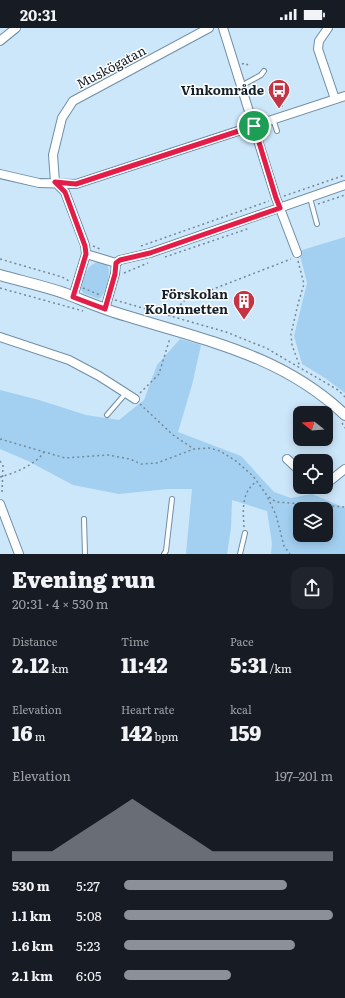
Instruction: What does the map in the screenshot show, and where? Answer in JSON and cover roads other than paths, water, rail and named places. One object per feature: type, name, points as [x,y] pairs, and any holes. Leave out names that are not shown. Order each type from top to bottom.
[{"type":"street","points":[[0,41],[16,28]]},
{"type":"street","name":"Muskögatan","points":[[55,182],[53,155],[62,118],[72,101],[209,28]]},
{"type":"street","points":[[222,28],[276,198],[297,254]]},
{"type":"street","points":[[328,28],[319,41],[318,49],[334,99]]},
{"type":"street","points":[[0,174],[39,183],[55,182],[76,184],[345,96]]},
{"type":"street","points":[[55,182],[65,192],[85,246],[86,254],[73,297]]},
{"type":"street","points":[[86,254],[116,263],[120,260],[150,253],[280,208],[311,202],[345,185]]},
{"type":"street","points":[[105,309],[112,298],[116,263]]},
{"type":"street","points":[[0,275],[229,347],[258,358],[309,386],[331,402],[342,417]]},
{"type":"street","points":[[0,338],[69,360],[99,376],[135,399]]},
{"type":"street","points":[[287,459],[293,465]]},
{"type":"street","points":[[333,478],[345,469]]},
{"type":"street","points":[[0,504],[19,554]]},
{"type":"lane","points":[[241,86],[261,75],[264,71]]},
{"type":"lane","points":[[273,120],[277,131]]},
{"type":"lane","points":[[311,202],[317,224]]},
{"type":"lane","points":[[107,415],[126,393]]},
{"type":"lane","points":[[164,554],[166,551],[172,500]]},
{"type":"lane","points":[[84,519],[85,554]]},
{"type":"lane","points":[[240,554],[245,533]]},
{"type":"place","name":"Vinkområde","points":[[279,110]]},
{"type":"place","name":"Förskolan Kolonnetten","points":[[244,320]]}]
